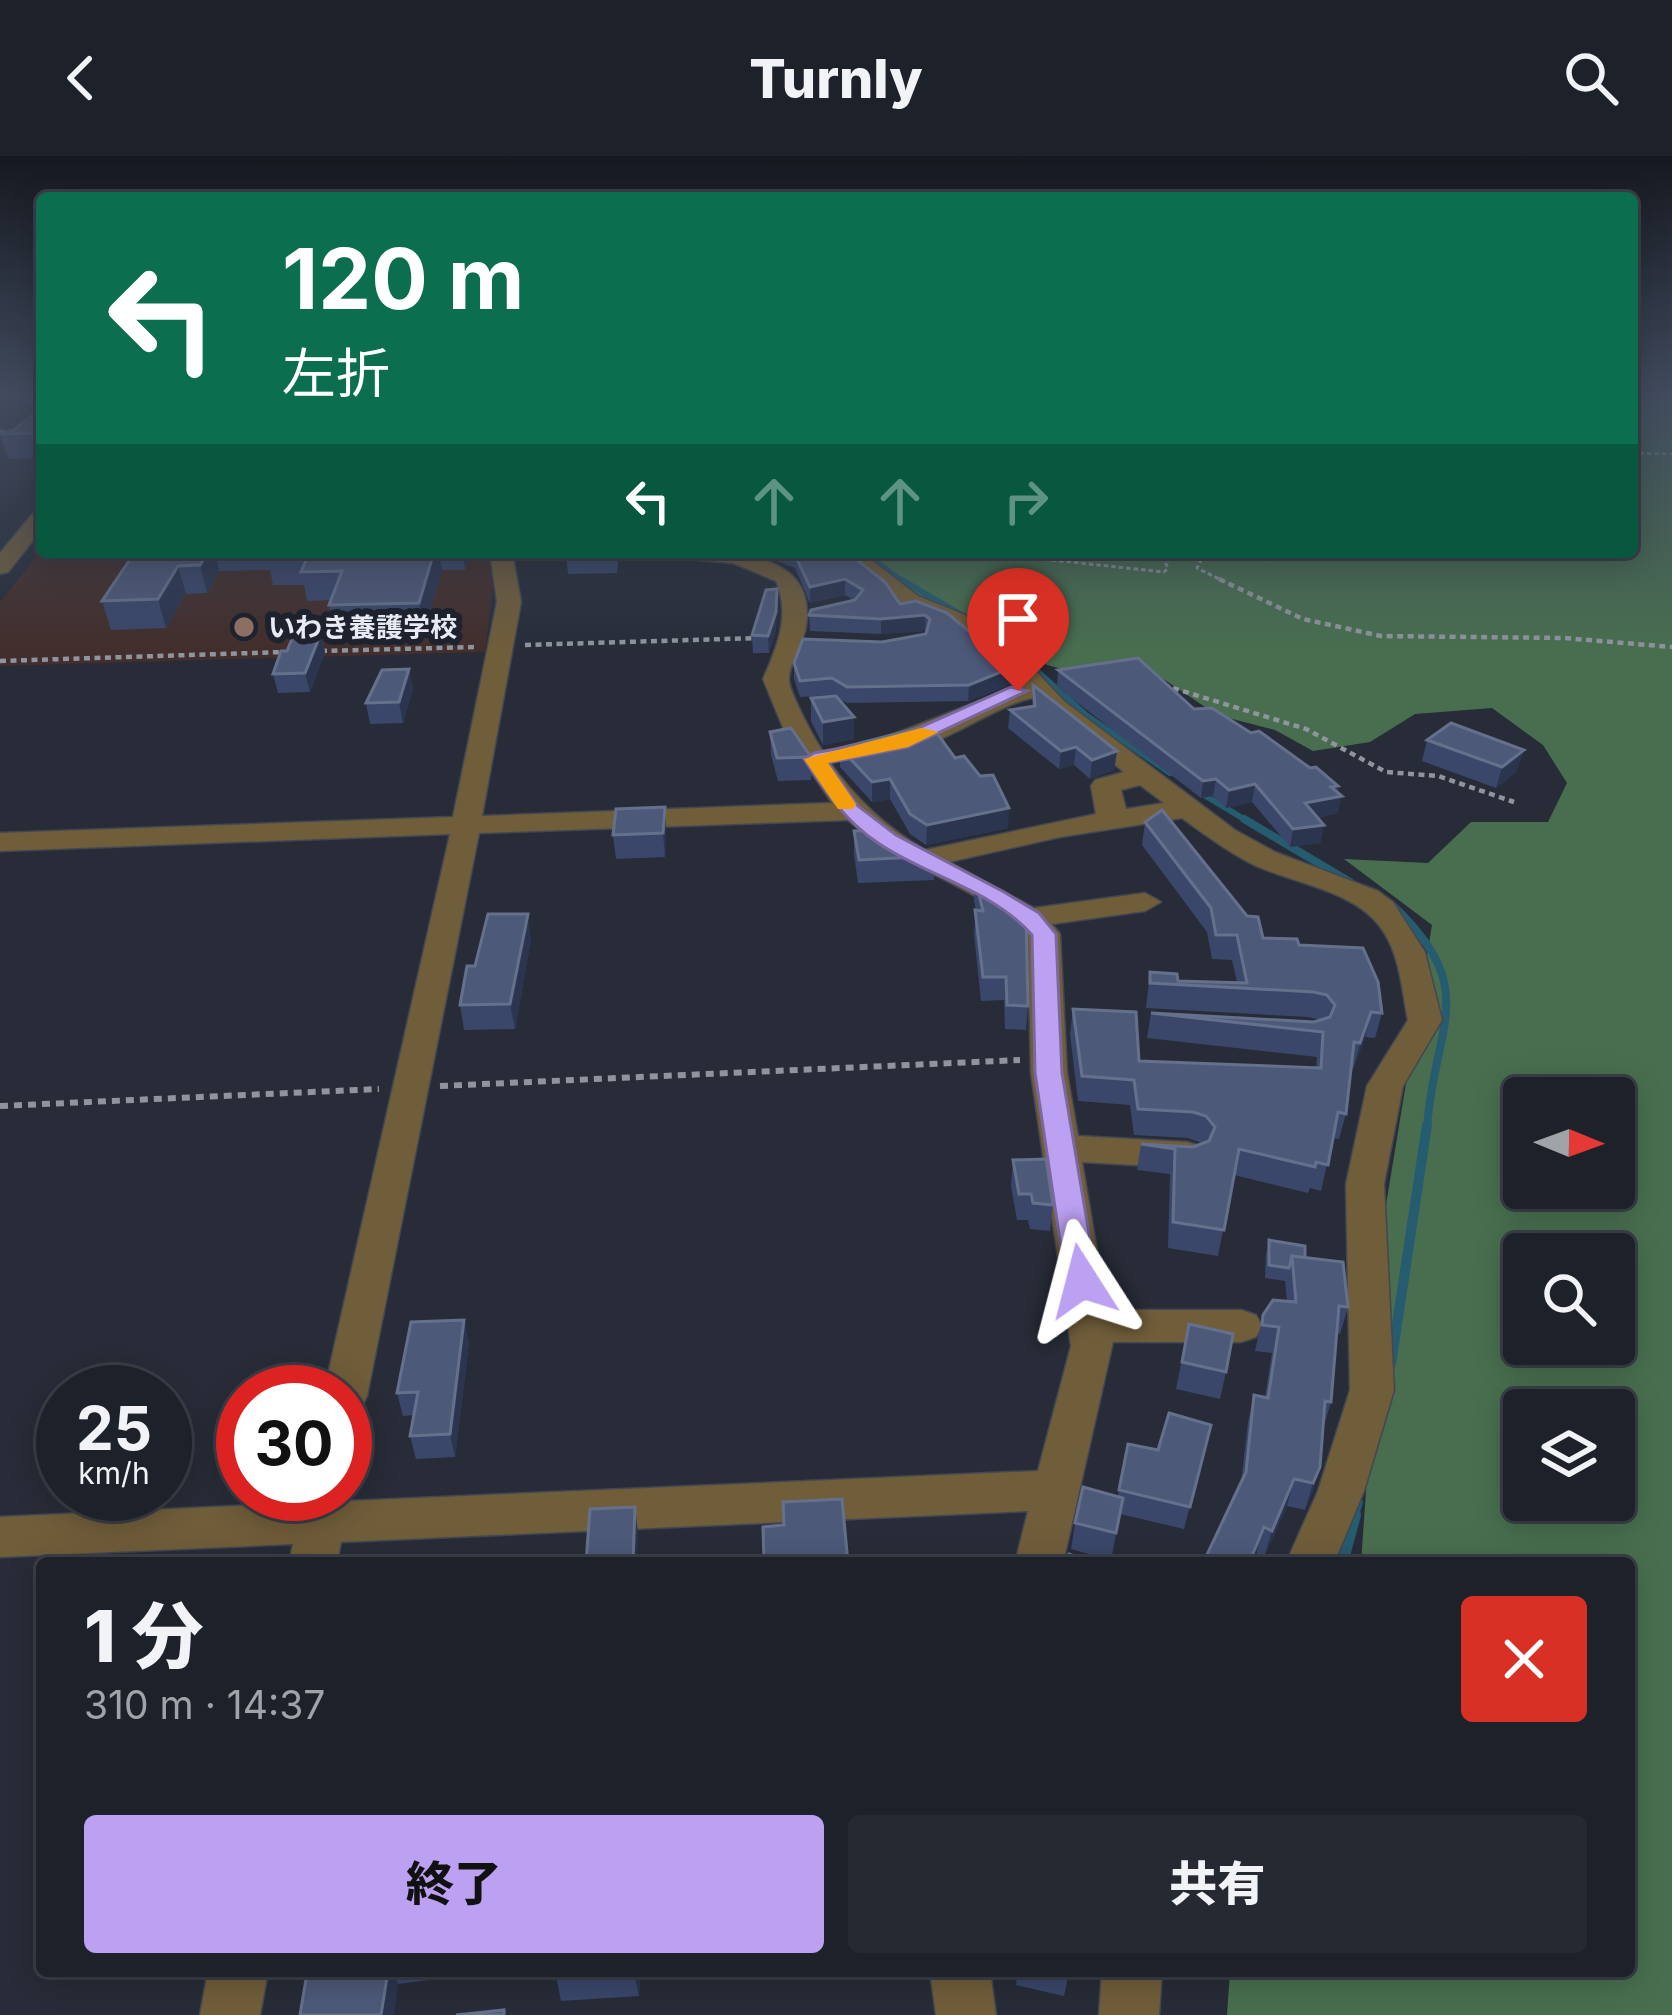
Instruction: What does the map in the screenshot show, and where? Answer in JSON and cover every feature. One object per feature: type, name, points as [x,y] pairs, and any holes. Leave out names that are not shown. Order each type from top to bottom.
[{"type":"street","points":[[0,531],[36,525]]},
{"type":"street","points":[[0,567],[36,527]]},
{"type":"street","points":[[352,1365],[500,646],[508,602],[502,558]]},
{"type":"street","points":[[739,558],[772,569],[792,590],[803,631],[776,679],[797,710],[814,759],[850,811],[920,860],[1030,918],[1044,934],[1058,1017],[1047,1059],[1092,1346],[1040,1557]]},
{"type":"street","points":[[855,558],[910,602],[957,620],[1146,776],[1241,846],[1382,907],[1406,936],[1425,1020],[1385,1085],[1365,1184],[1372,1390],[1341,1491],[1313,1557]]},
{"type":"street","points":[[814,759],[901,743],[958,721],[1003,696],[1038,689]]},
{"type":"street","points":[[1109,820],[1112,805],[1105,786],[1146,776]]},
{"type":"street","points":[[920,860],[1188,808]]},
{"type":"street","points":[[0,842],[850,811]]},
{"type":"street","points":[[1030,918],[1145,902]]},
{"type":"street","points":[[1060,1148],[1186,1155]]},
{"type":"street","points":[[1089,1326],[1241,1326]]},
{"type":"street","points":[[0,1537],[1055,1490]]},
{"type":"street","points":[[230,2015],[237,1977]]},
{"type":"street","points":[[961,1977],[967,2015]]},
{"type":"street","points":[[1129,2015],[1132,1977]]},
{"type":"path","points":[[1032,558],[1164,572],[1168,568],[1163,558]]},
{"type":"path","points":[[1201,558],[1197,568],[1276,607],[1333,628],[1409,639],[1564,638],[1672,646]]},
{"type":"path","points":[[310,651],[803,631]]},
{"type":"path","points":[[0,661],[286,652]]},
{"type":"path","points":[[1160,684],[1306,729],[1386,772],[1438,776],[1514,802]]},
{"type":"path","points":[[0,1106],[1047,1059]]},
{"type":"shaded area","name":"いわき養護学校","points":[[36,557],[490,558],[493,590],[485,652],[0,666],[0,602]]},
{"type":"green space","points":[[1638,479],[1672,479],[1672,2015],[1227,2015],[1230,1977],[1635,1977],[1635,1557],[1361,1557],[1386,1205],[1432,925],[1344,859],[1428,863],[1471,822],[1548,822],[1567,783],[1543,745],[1492,708],[1415,714],[1370,742],[1313,751],[1275,730],[1217,715],[1162,678],[1121,666],[1066,670],[1047,665],[1005,635],[937,609],[851,558],[1638,558]]},
{"type":"building","points":[[131,558],[204,558],[200,565],[178,566],[158,599],[102,601]]},
{"type":"building","points":[[307,558],[432,558],[419,603],[329,605],[342,571],[301,572]]},
{"type":"building","points":[[796,558],[855,558],[885,582],[900,604],[916,601],[947,613],[1013,667],[969,685],[847,687],[832,678],[800,681],[794,663],[803,639],[882,642],[926,634],[930,619],[925,615],[881,619],[809,615],[811,610],[855,600],[863,590],[845,579],[810,587]]},
{"type":"building","points":[[777,589],[768,636],[752,635],[766,590]]},
{"type":"building","points":[[321,633],[305,673],[273,674],[281,651],[287,651],[294,634]]},
{"type":"building","points":[[1138,658],[1194,709],[1212,708],[1251,733],[1259,731],[1338,786],[1331,787],[1342,796],[1305,803],[1324,825],[1293,829],[1255,784],[1229,790],[1216,779],[1203,781],[1058,670]]},
{"type":"building","points":[[409,669],[399,702],[366,703],[382,670]]},
{"type":"building","points":[[1033,685],[1117,751],[1092,760],[1076,747],[1061,751],[1010,710],[1035,706]]},
{"type":"building","points":[[836,696],[854,717],[823,722],[811,698]]},
{"type":"building","points":[[1451,723],[1524,750],[1502,767],[1427,740]]},
{"type":"building","points":[[931,725],[955,758],[964,756],[980,776],[993,775],[1009,808],[927,825],[910,814],[890,779],[872,782],[840,748]]},
{"type":"building","points":[[791,728],[811,757],[777,758],[770,732]]},
{"type":"building","points":[[665,807],[663,833],[613,835],[616,809]]},
{"type":"building","points":[[1162,810],[1247,916],[1258,917],[1263,938],[1363,948],[1378,982],[1382,1013],[1371,1012],[1360,1043],[1354,1042],[1346,1114],[1338,1112],[1328,1165],[1316,1162],[1315,1167],[1239,1149],[1224,1230],[1173,1222],[1175,1149],[1141,1144],[1193,1147],[1209,1141],[1215,1127],[1206,1116],[1193,1112],[1138,1109],[1134,1080],[1082,1076],[1073,1009],[1136,1012],[1139,1061],[1321,1068],[1323,1032],[1151,1013],[1314,1022],[1330,1017],[1335,1005],[1327,995],[1314,992],[1150,983],[1150,972],[1177,974],[1178,981],[1247,983],[1237,935],[1216,935],[1211,908],[1145,822]]},
{"type":"building","points":[[886,830],[935,856],[859,860],[854,831]]},
{"type":"building","points":[[975,878],[1026,915],[1028,1006],[1007,1005],[1006,977],[983,977],[975,910],[983,911]]},
{"type":"building","points":[[488,914],[528,914],[510,1004],[460,1005],[467,966],[475,966]]},
{"type":"building","points":[[1046,1159],[1053,1205],[1033,1203],[1031,1194],[1019,1194],[1013,1160]]},
{"type":"building","points":[[1269,1240],[1305,1246],[1305,1258],[1292,1256],[1289,1268],[1269,1265]]},
{"type":"building","points":[[1292,1256],[1343,1262],[1348,1307],[1339,1306],[1320,1467],[1313,1483],[1294,1479],[1272,1531],[1264,1527],[1252,1557],[1206,1557],[1246,1472],[1254,1395],[1268,1398],[1279,1327],[1262,1325],[1263,1315],[1273,1300],[1296,1302]]},
{"type":"building","points":[[464,1320],[450,1434],[410,1436],[418,1392],[397,1393],[411,1322]]},
{"type":"building","points":[[1189,1324],[1233,1334],[1226,1372],[1182,1362]]},
{"type":"building","points":[[1169,1413],[1211,1425],[1190,1507],[1119,1490],[1128,1444],[1158,1450]]},
{"type":"building","points":[[1083,1487],[1123,1498],[1116,1533],[1075,1523]]},
{"type":"building","points":[[842,1499],[847,1557],[764,1557],[763,1527],[784,1525],[783,1502]]},
{"type":"building","points":[[635,1507],[633,1557],[586,1557],[590,1509]]},
{"type":"building","points":[[387,1977],[381,2015],[300,2015],[306,1979]]},
{"type":"building","points":[[504,2010],[504,2015],[456,2015]]},
{"type":"waterway","points":[[873,558],[900,579]]},
{"type":"waterway","points":[[900,579],[998,636],[1086,715],[1170,773]]},
{"type":"waterway","points":[[900,579],[904,582]]},
{"type":"waterway","points":[[1199,792],[1244,819]]},
{"type":"waterway","points":[[1244,819],[1350,882]]},
{"type":"waterway","points":[[1244,819],[1249,822]]},
{"type":"waterway","points":[[1391,904],[1419,934],[1445,985],[1443,1034],[1427,1128]]},
{"type":"waterway","points":[[1391,1364],[1427,1125]]},
{"type":"waterway","points":[[1353,1518],[1358,1502]]},
{"type":"waterway","points":[[1343,1557],[1354,1515]]},
{"type":"slow traffic","points":[[845,804],[814,759],[901,743],[929,732]]},
{"type":"place","name":"いわき養護学校","points":[[244,627]]},
{"type":"route","points":[[1018,691],[901,743],[814,759],[850,811],[888,840],[996,897],[1030,918],[1044,934],[1047,1059],[1082,1281]]}]
